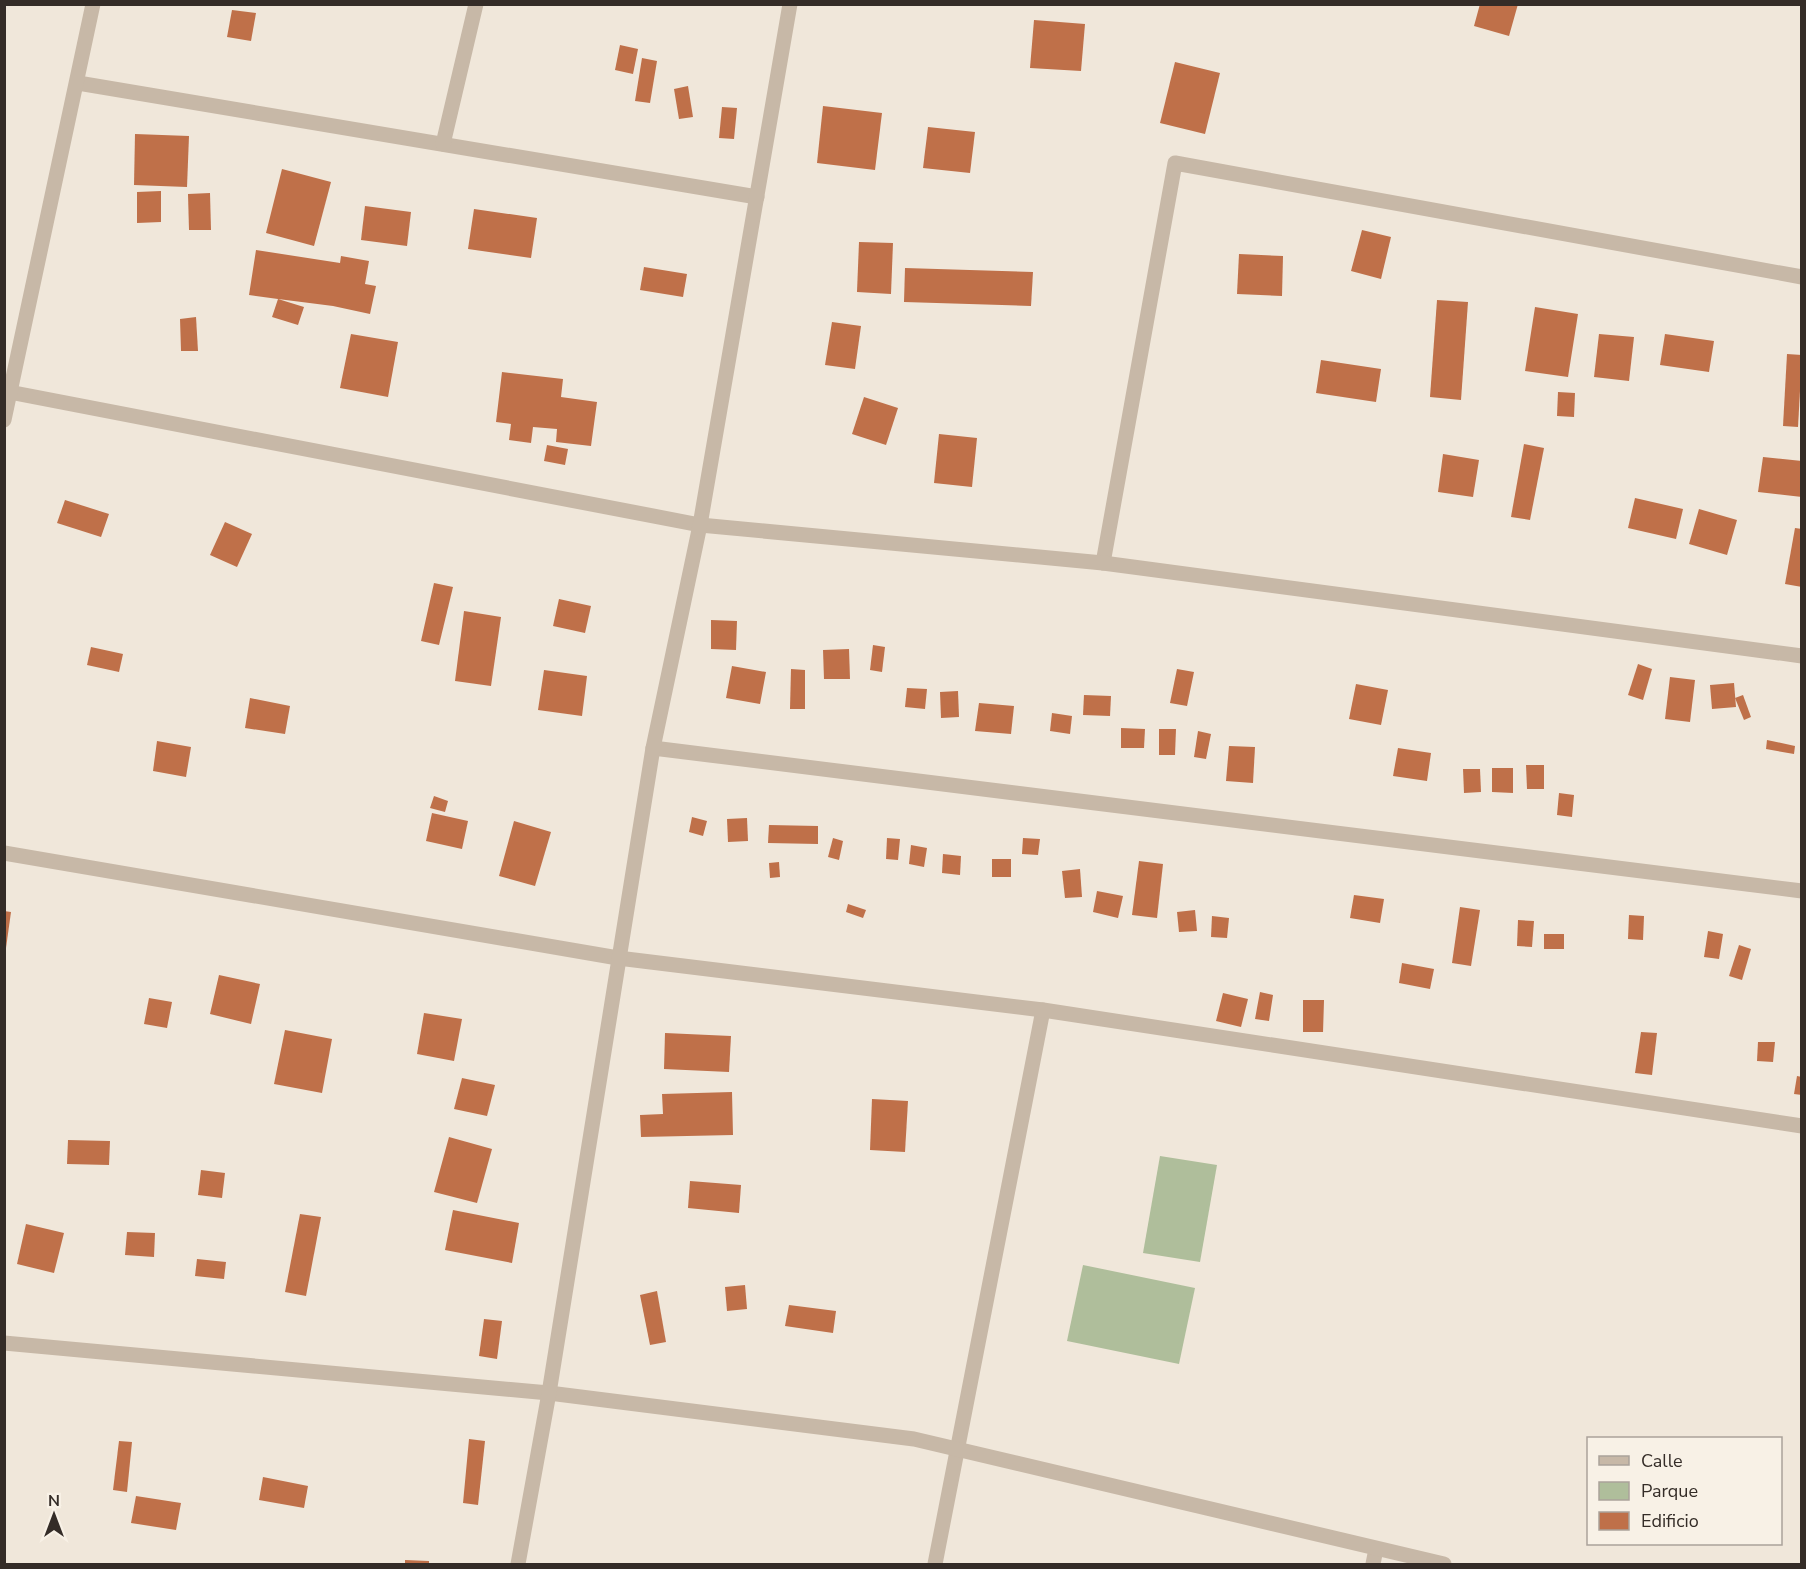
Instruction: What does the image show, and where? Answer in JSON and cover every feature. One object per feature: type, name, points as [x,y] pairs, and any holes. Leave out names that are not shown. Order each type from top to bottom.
[{"type":"street","points":[[4,420],[7,392],[78,83],[93,4]]},
{"type":"street","points":[[443,144],[476,4]]},
{"type":"street","points":[[518,1564],[549,1393],[653,748],[700,525],[790,4]]},
{"type":"street","points":[[78,83],[757,197]]},
{"type":"street","points":[[1103,563],[1175,163],[1802,277]]},
{"type":"street","points":[[7,392],[700,525],[1103,563],[1802,656]]},
{"type":"street","points":[[653,748],[1802,891]]},
{"type":"street","points":[[4,853],[618,958],[1043,1010],[1802,1126]]},
{"type":"street","points":[[935,1564],[1043,1010]]},
{"type":"street","points":[[4,1343],[549,1393],[914,1439],[1375,1557],[1444,1564]]},
{"type":"green space","points":[[1160,1156],[1217,1165],[1200,1262],[1143,1253]]},
{"type":"green space","points":[[1083,1265],[1195,1288],[1179,1364],[1067,1341]]},
{"type":"building","points":[[1480,4],[1518,4],[1509,36],[1474,26]]},
{"type":"building","points":[[232,10],[256,13],[251,41],[227,37]]},
{"type":"building","points":[[1034,20],[1085,24],[1081,71],[1030,68]]},
{"type":"building","points":[[620,45],[638,49],[633,74],[615,70]]},
{"type":"building","points":[[642,58],[657,61],[650,103],[635,101]]},
{"type":"building","points":[[1175,62],[1220,73],[1205,134],[1160,123]]},
{"type":"building","points":[[688,86],[693,117],[679,119],[674,89]]},
{"type":"building","points":[[823,106],[882,113],[875,170],[817,163]]},
{"type":"building","points":[[722,107],[737,108],[734,139],[719,138]]},
{"type":"building","points":[[928,127],[975,132],[970,173],[923,168]]},
{"type":"building","points":[[135,134],[189,136],[187,187],[134,185]]},
{"type":"building","points":[[282,169],[331,182],[314,246],[266,233]]},
{"type":"building","points":[[161,191],[161,222],[137,223],[137,192]]},
{"type":"building","points":[[210,193],[211,230],[189,230],[188,194]]},
{"type":"building","points":[[365,206],[411,212],[407,246],[361,240]]},
{"type":"building","points":[[474,209],[537,218],[531,258],[468,249]]},
{"type":"building","points":[[1362,230],[1391,237],[1381,279],[1351,271]]},
{"type":"building","points":[[859,242],[893,243],[891,294],[857,292]]},
{"type":"building","points":[[256,250],[340,263],[341,256],[369,261],[365,284],[376,286],[370,314],[333,306],[249,295]]},
{"type":"building","points":[[1239,254],[1283,256],[1282,296],[1237,294]]},
{"type":"building","points":[[644,267],[687,274],[683,297],[640,290]]},
{"type":"building","points":[[905,268],[1033,272],[1031,306],[904,302]]},
{"type":"building","points":[[278,299],[304,307],[298,325],[272,317]]},
{"type":"building","points":[[1437,300],[1468,302],[1461,400],[1430,397]]},
{"type":"building","points":[[1535,307],[1578,314],[1568,377],[1525,371]]},
{"type":"building","points":[[196,317],[198,351],[181,351],[180,319]]},
{"type":"building","points":[[832,322],[861,326],[855,369],[825,365]]},
{"type":"building","points":[[351,334],[398,342],[388,397],[340,388]]},
{"type":"building","points":[[1599,334],[1634,337],[1629,381],[1594,377]]},
{"type":"building","points":[[1665,334],[1714,341],[1709,372],[1660,365]]},
{"type":"building","points":[[1787,354],[1802,355],[1798,427],[1783,426]]},
{"type":"building","points":[[1321,360],[1381,369],[1376,402],[1316,393]]},
{"type":"building","points":[[502,372],[563,379],[561,397],[597,402],[591,446],[556,442],[557,429],[533,427],[531,443],[509,440],[511,424],[496,422]]},
{"type":"building","points":[[1558,392],[1575,393],[1574,417],[1557,416]]},
{"type":"building","points":[[864,397],[898,408],[886,445],[852,434]]},
{"type":"building","points":[[939,434],[977,438],[972,487],[934,483]]},
{"type":"building","points":[[1524,444],[1544,448],[1530,520],[1511,517]]},
{"type":"building","points":[[547,445],[568,449],[565,465],[544,461]]},
{"type":"building","points":[[1443,454],[1479,460],[1473,497],[1438,492]]},
{"type":"building","points":[[1763,457],[1802,461],[1802,497],[1758,492]]},
{"type":"building","points":[[1635,498],[1683,509],[1676,539],[1628,528]]},
{"type":"building","points":[[65,500],[109,514],[101,537],[57,523]]},
{"type":"building","points":[[1699,509],[1737,520],[1727,555],[1689,544]]},
{"type":"building","points":[[225,522],[252,534],[237,567],[210,555]]},
{"type":"building","points":[[1795,528],[1802,529],[1802,587],[1785,584]]},
{"type":"building","points":[[434,583],[453,587],[439,645],[421,641]]},
{"type":"building","points":[[559,599],[591,606],[585,633],[553,626]]},
{"type":"building","points":[[464,611],[501,617],[491,686],[455,681]]},
{"type":"building","points":[[711,620],[737,621],[736,650],[711,649]]},
{"type":"building","points":[[873,645],[885,647],[882,672],[870,670]]},
{"type":"building","points":[[91,647],[123,654],[119,672],[87,665]]},
{"type":"building","points":[[849,649],[850,679],[824,679],[823,650]]},
{"type":"building","points":[[1638,664],[1652,669],[1643,700],[1628,695]]},
{"type":"building","points":[[732,666],[766,672],[760,704],[726,698]]},
{"type":"building","points":[[791,669],[805,670],[805,709],[790,709]]},
{"type":"building","points":[[1177,669],[1194,672],[1187,706],[1170,703]]},
{"type":"building","points":[[544,670],[587,676],[582,716],[538,710]]},
{"type":"building","points":[[1670,677],[1695,680],[1690,722],[1665,719]]},
{"type":"building","points":[[1734,683],[1736,707],[1712,709],[1710,685]]},
{"type":"building","points":[[1356,684],[1388,690],[1381,725],[1349,719]]},
{"type":"building","points":[[907,688],[927,689],[925,709],[905,707]]},
{"type":"building","points":[[958,691],[959,717],[941,718],[940,692]]},
{"type":"building","points":[[1084,695],[1111,696],[1110,716],[1083,715]]},
{"type":"building","points":[[1743,695],[1751,717],[1744,720],[1735,698]]},
{"type":"building","points":[[250,698],[290,706],[285,734],[245,728]]},
{"type":"building","points":[[979,703],[1014,706],[1011,734],[975,731]]},
{"type":"building","points":[[1052,713],[1072,716],[1070,734],[1050,731]]},
{"type":"building","points":[[1121,728],[1145,729],[1144,748],[1121,748]]},
{"type":"building","points":[[1159,729],[1176,729],[1175,755],[1159,755]]},
{"type":"building","points":[[1198,731],[1211,734],[1206,759],[1194,757]]},
{"type":"building","points":[[1767,740],[1795,746],[1794,754],[1766,749]]},
{"type":"building","points":[[157,741],[191,747],[186,777],[153,771]]},
{"type":"building","points":[[1229,746],[1255,747],[1253,783],[1226,781]]},
{"type":"building","points":[[1398,748],[1431,753],[1427,781],[1393,776]]},
{"type":"building","points":[[1526,765],[1544,765],[1544,789],[1527,789]]},
{"type":"building","points":[[1492,768],[1513,768],[1513,793],[1492,792]]},
{"type":"building","points":[[1463,769],[1480,769],[1481,792],[1464,793]]},
{"type":"building","points":[[1559,793],[1574,795],[1572,817],[1557,815]]},
{"type":"building","points":[[434,796],[448,801],[445,812],[430,808]]},
{"type":"building","points":[[432,813],[468,821],[462,849],[426,841]]},
{"type":"building","points":[[692,817],[707,821],[703,836],[689,832]]},
{"type":"building","points":[[747,818],[748,841],[728,842],[727,819]]},
{"type":"building","points":[[514,821],[551,832],[535,886],[499,876]]},
{"type":"building","points":[[769,825],[818,826],[818,844],[768,843]]},
{"type":"building","points":[[833,838],[843,841],[839,860],[828,857]]},
{"type":"building","points":[[887,838],[900,839],[898,860],[886,859]]},
{"type":"building","points":[[1023,838],[1040,839],[1038,855],[1022,854]]},
{"type":"building","points":[[911,845],[927,848],[924,867],[909,864]]},
{"type":"building","points":[[943,854],[961,856],[960,875],[942,873]]},
{"type":"building","points":[[992,859],[1011,859],[1011,877],[992,877]]},
{"type":"building","points":[[1139,861],[1163,864],[1157,918],[1132,915]]},
{"type":"building","points":[[779,862],[780,877],[770,878],[769,863]]},
{"type":"building","points":[[1080,869],[1082,897],[1065,898],[1062,871]]},
{"type":"building","points":[[1097,891],[1123,896],[1118,918],[1093,912]]},
{"type":"building","points":[[1354,895],[1384,899],[1380,923],[1350,918]]},
{"type":"building","points":[[848,904],[866,910],[863,918],[846,912]]},
{"type":"building","points":[[1460,907],[1480,910],[1471,966],[1452,963]]},
{"type":"building","points":[[1195,910],[1197,931],[1179,932],[1177,912]]},
{"type":"building","points":[[4,911],[11,912],[6,948],[4,948]]},
{"type":"building","points":[[1629,915],[1644,916],[1643,940],[1628,939]]},
{"type":"building","points":[[1212,916],[1229,918],[1227,938],[1211,937]]},
{"type":"building","points":[[1518,920],[1534,921],[1532,947],[1517,946]]},
{"type":"building","points":[[1708,931],[1723,934],[1719,959],[1704,957]]},
{"type":"building","points":[[1544,934],[1564,934],[1564,949],[1544,949]]},
{"type":"building","points":[[1739,945],[1751,949],[1742,980],[1729,976]]},
{"type":"building","points":[[1402,963],[1434,969],[1430,989],[1399,983]]},
{"type":"building","points":[[219,975],[260,984],[251,1024],[210,1014]]},
{"type":"building","points":[[1260,992],[1273,995],[1269,1021],[1255,1019]]},
{"type":"building","points":[[1223,993],[1248,999],[1241,1027],[1216,1021]]},
{"type":"building","points":[[149,998],[172,1002],[167,1028],[144,1024]]},
{"type":"building","points":[[1303,1000],[1324,1000],[1323,1032],[1303,1032]]},
{"type":"building","points":[[424,1013],[462,1019],[454,1061],[417,1054]]},
{"type":"building","points":[[285,1030],[332,1039],[322,1093],[274,1084]]},
{"type":"building","points":[[1641,1032],[1657,1033],[1652,1075],[1635,1073]]},
{"type":"building","points":[[665,1033],[731,1036],[729,1072],[664,1069]]},
{"type":"building","points":[[1758,1042],[1775,1042],[1773,1062],[1757,1061]]},
{"type":"building","points":[[1797,1076],[1802,1077],[1802,1095],[1794,1094]]},
{"type":"building","points":[[462,1078],[495,1085],[487,1116],[454,1109]]},
{"type":"building","points":[[732,1092],[733,1135],[641,1137],[640,1115],[663,1114],[662,1094]]},
{"type":"building","points":[[872,1099],[908,1101],[905,1152],[870,1150]]},
{"type":"building","points":[[449,1137],[492,1149],[477,1203],[434,1192]]},
{"type":"building","points":[[68,1140],[110,1141],[109,1165],[67,1164]]},
{"type":"building","points":[[201,1170],[225,1173],[222,1198],[198,1195]]},
{"type":"building","points":[[690,1181],[741,1185],[739,1213],[688,1208]]},
{"type":"building","points":[[453,1210],[519,1223],[512,1263],[445,1250]]},
{"type":"building","points":[[300,1214],[321,1217],[306,1296],[285,1292]]},
{"type":"building","points":[[26,1224],[64,1233],[54,1273],[17,1264]]},
{"type":"building","points":[[127,1232],[155,1233],[154,1257],[125,1255]]},
{"type":"building","points":[[197,1259],[226,1262],[224,1279],[195,1276]]},
{"type":"building","points":[[745,1285],[747,1309],[727,1311],[725,1287]]},
{"type":"building","points":[[657,1291],[666,1342],[650,1345],[640,1295]]},
{"type":"building","points":[[789,1305],[836,1311],[833,1333],[785,1326]]},
{"type":"building","points":[[484,1319],[502,1321],[497,1359],[479,1356]]},
{"type":"building","points":[[469,1439],[485,1441],[478,1505],[463,1503]]},
{"type":"building","points":[[119,1441],[132,1442],[127,1492],[113,1490]]},
{"type":"building","points":[[263,1477],[308,1486],[304,1508],[259,1500]]},
{"type":"building","points":[[136,1496],[181,1503],[176,1530],[131,1523]]},
{"type":"building","points":[[405,1560],[429,1561],[429,1564],[405,1564]]}]
